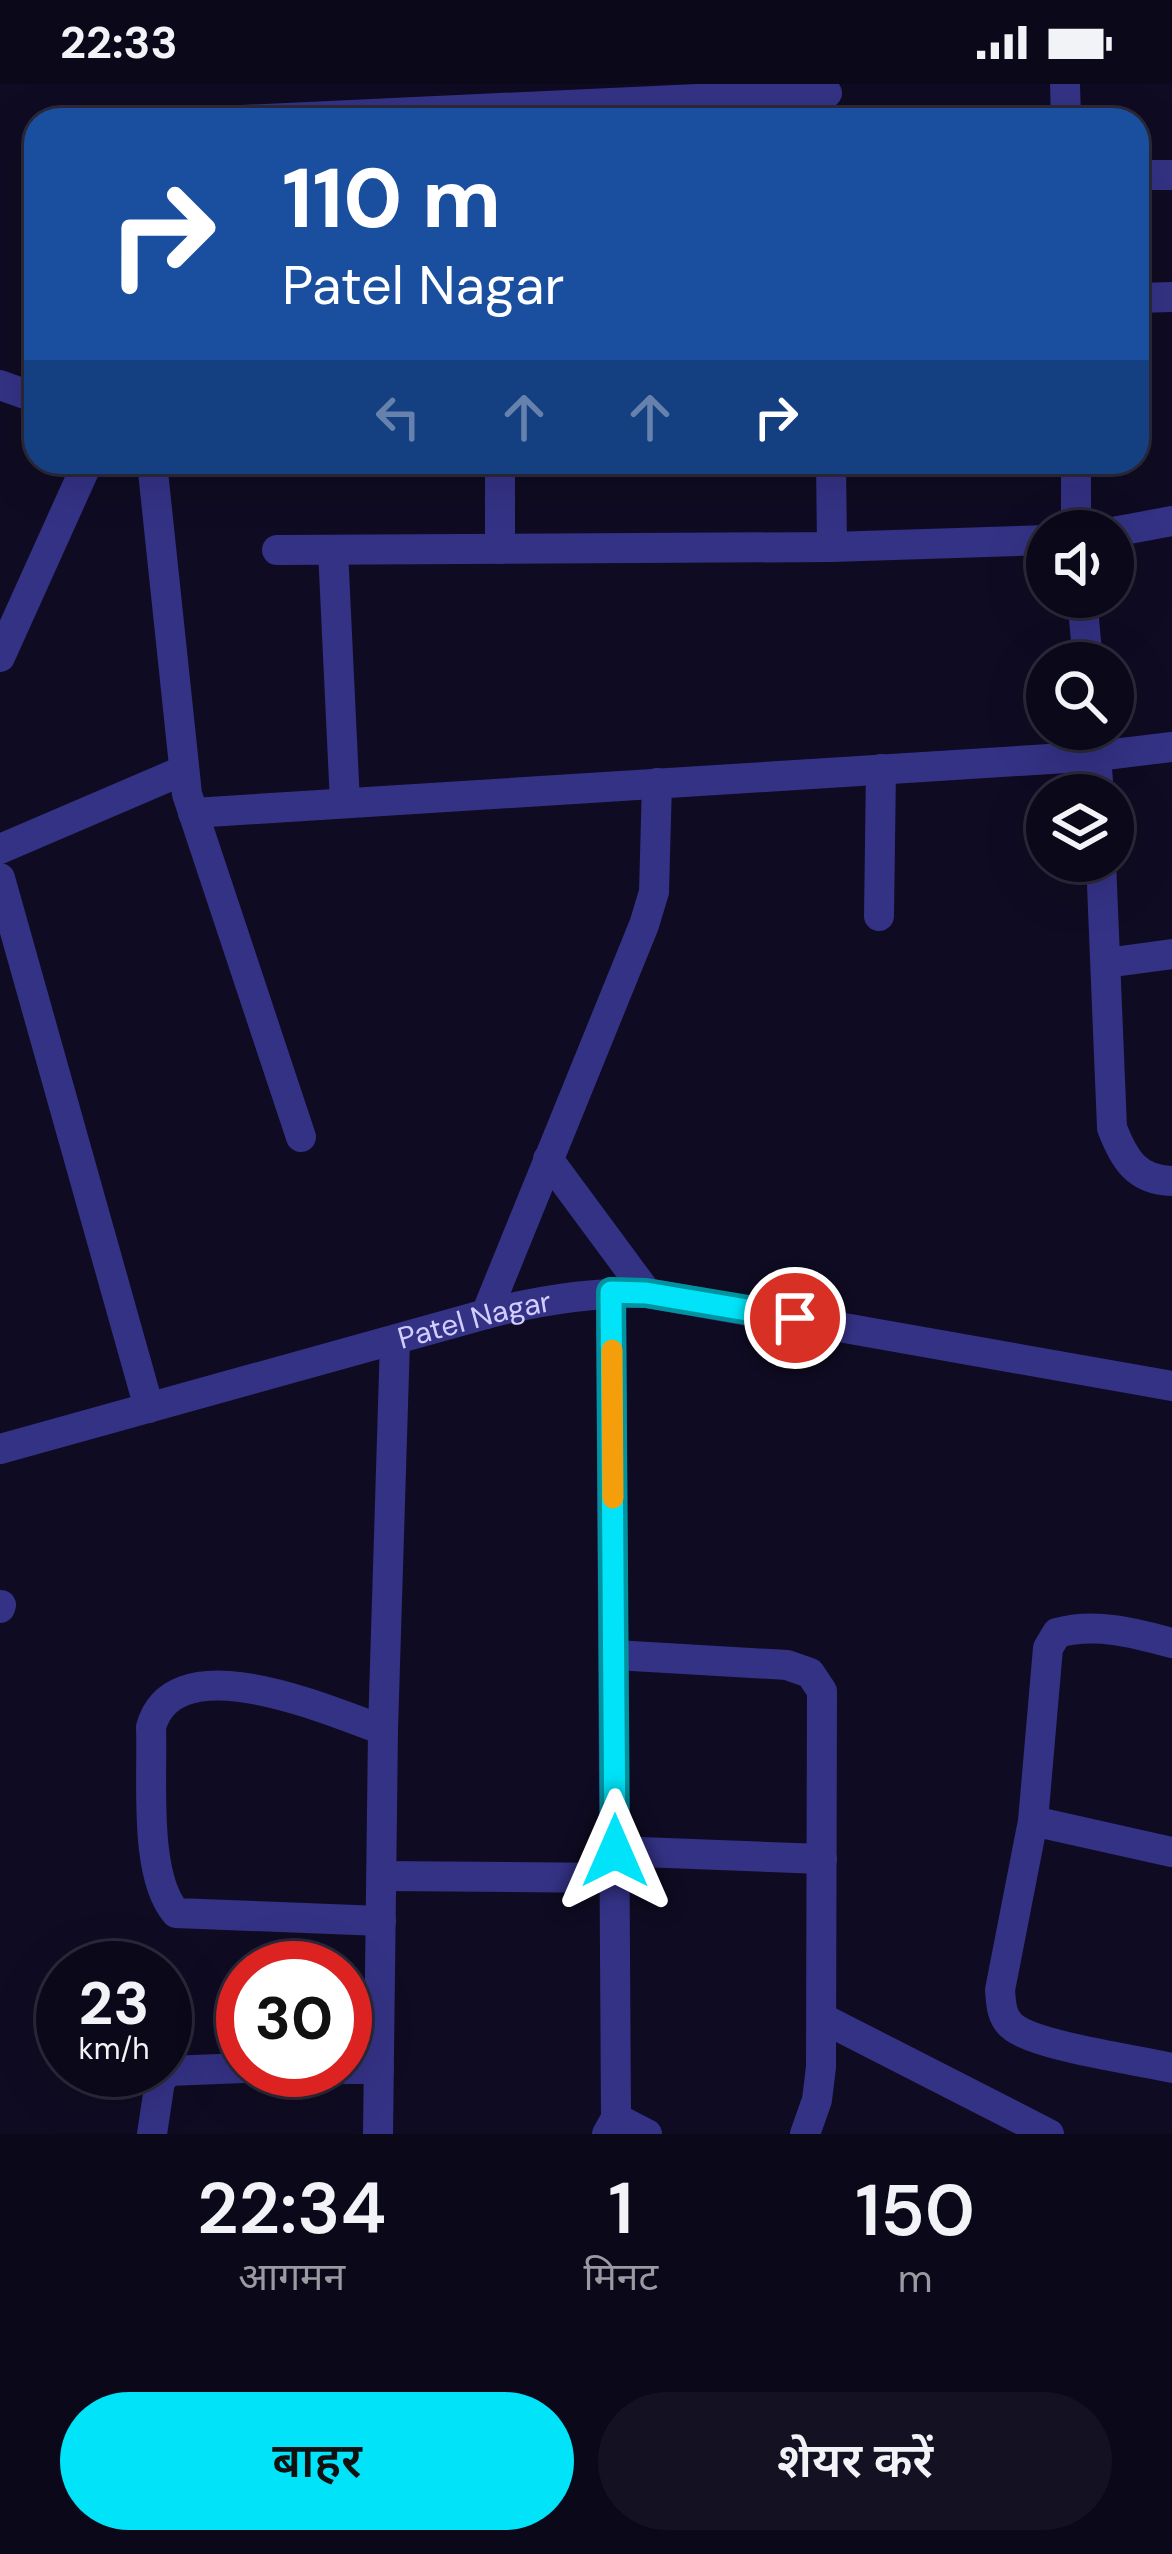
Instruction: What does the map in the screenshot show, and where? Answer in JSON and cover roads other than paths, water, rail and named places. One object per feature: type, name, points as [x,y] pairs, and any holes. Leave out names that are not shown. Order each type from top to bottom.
[{"type":"street","points":[[637,108],[827,99]]},
{"type":"street","points":[[0,657],[83,474]]},
{"type":"street","points":[[153,474],[182,771],[302,1137]]},
{"type":"street","points":[[500,474],[500,549]]},
{"type":"street","points":[[831,474],[832,547]]},
{"type":"street","points":[[1076,474],[1076,510]]},
{"type":"street","points":[[1134,528],[1172,521]]},
{"type":"street","points":[[277,550],[832,547],[1026,541]]},
{"type":"street","points":[[333,550],[345,803]]},
{"type":"street","points":[[1134,745],[1172,747]]},
{"type":"street","points":[[193,813],[881,769],[1038,750]]},
{"type":"street","points":[[879,916],[881,769]]},
{"type":"street","points":[[0,849],[182,771]]},
{"type":"street","points":[[486,1314],[654,892],[657,783]]},
{"type":"street","points":[[0,878],[149,1408]]},
{"type":"street","points":[[1102,882],[1112,1128],[1125,1160],[1152,1180],[1172,1180]]},
{"type":"street","points":[[1106,963],[1172,954]]},
{"type":"street","points":[[548,1159],[646,1293]]},
{"type":"street","points":[[611,1292],[615,1864],[611,2126],[647,2134]]},
{"type":"street","name":"Patel Nagar","points":[[0,1448],[486,1314],[546,1299],[611,1292],[646,1293],[1172,1386]]},
{"type":"street","points":[[378,2134],[383,1730],[395,1340]]},
{"type":"street","points":[[1172,1643],[1119,1631],[1076,1628],[1057,1633],[1048,1648],[1033,1821],[1000,1990],[1002,2010],[1012,2026],[1037,2038],[1172,2068]]},
{"type":"street","points":[[614,1655],[787,1665],[810,1673],[822,1691],[822,2018],[819,2084],[805,2134]]},
{"type":"street","points":[[381,1921],[176,1913],[165,1900],[156,1863],[152,1727],[157,1708],[177,1692],[212,1686],[273,1691],[383,1730]]},
{"type":"street","points":[[1033,1821],[1172,1852]]},
{"type":"street","points":[[382,1876],[822,1859]]},
{"type":"street","points":[[822,2018],[1049,2134]]},
{"type":"street","points":[[152,2134],[160,2081],[169,2071],[216,2068]]},
{"type":"street","points":[[372,2069],[379,2069]]}]
